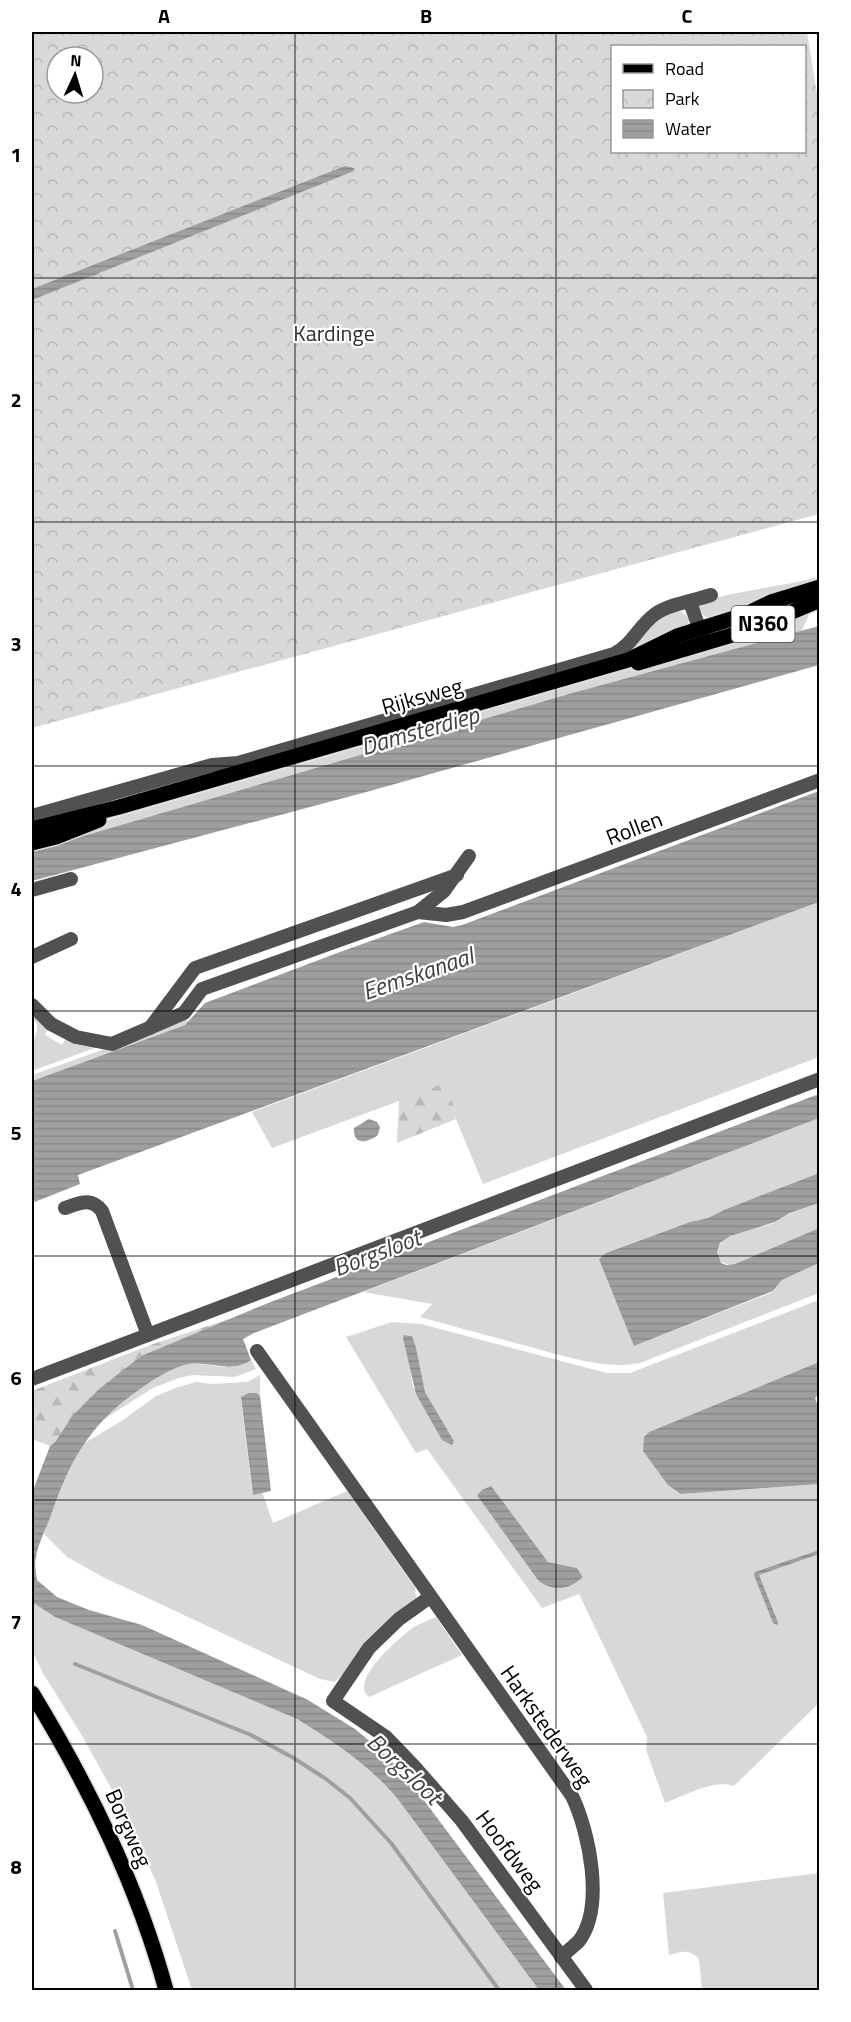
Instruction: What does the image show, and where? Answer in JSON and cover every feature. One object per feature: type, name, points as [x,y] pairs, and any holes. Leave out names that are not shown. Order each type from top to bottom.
[{"type":"main road","name":"Rijksweg","points":[[702,637],[771,602],[819,587]]},
{"type":"main road","name":"Rijksweg","points":[[32,838],[702,637],[749,630],[819,600]]},
{"type":"main road","name":"Borgweg","points":[[32,1693],[76,1769],[110,1835],[154,1949],[166,1990]]},
{"type":"street","name":"Rijksweg","points":[[32,816],[212,765],[238,763],[614,654],[629,644],[654,615],[711,595]]},
{"type":"street","points":[[690,602],[702,637]]},
{"type":"street","name":"Rollen","points":[[418,912],[446,915],[463,912],[819,780]]},
{"type":"street","name":"Rollen","points":[[32,1005],[51,1024],[76,1037],[112,1044],[184,1013],[202,989],[418,912],[444,891],[469,856]]},
{"type":"street","name":"Rollen","points":[[148,1029],[195,968],[457,874]]},
{"type":"street","points":[[32,890],[71,879]]},
{"type":"street","points":[[444,891],[445,900],[452,908],[463,912]]},
{"type":"street","points":[[32,957],[70,939]]},
{"type":"street","points":[[32,1379],[819,1079]]},
{"type":"street","points":[[65,1208],[86,1202],[96,1204],[102,1211],[148,1335]]},
{"type":"street","name":"Harkstederweg","points":[[257,1351],[564,1783],[582,1820],[592,1882],[590,1913],[579,1940],[561,1957]]},
{"type":"street","name":"Hoofdweg","points":[[430,1597],[399,1619],[369,1648],[333,1701],[386,1737],[414,1765],[462,1821],[586,1990]]},
{"type":"green space","name":"Kardinge","points":[[32,32],[807,32],[820,112],[819,514],[32,728]]},
{"type":"green space","points":[[819,577],[819,584],[709,619],[703,615],[696,603],[726,595]]},
{"type":"green space","points":[[811,609],[802,631],[572,693],[32,851],[32,846],[59,839],[111,819],[678,655]]},
{"type":"green space","points":[[679,611],[689,620],[687,625],[624,654],[654,624]]},
{"type":"green space","points":[[819,902],[819,1057],[483,1184],[456,1119],[445,1084],[272,1148],[252,1112]]},
{"type":"green space","points":[[32,1014],[48,1028],[45,1035],[62,1045],[66,1038],[100,1046],[32,1071],[32,1044],[37,1024]]},
{"type":"green space","points":[[185,1020],[189,1021],[185,1025],[32,1081],[32,1075]]},
{"type":"green space","points":[[445,1083],[456,1119],[397,1143],[399,1101]]},
{"type":"green space","points":[[819,1118],[819,1173],[708,1218],[690,1222],[606,1253],[634,1346],[773,1292],[782,1280],[819,1263],[819,1293],[640,1363],[612,1365],[569,1358],[420,1317],[432,1304],[363,1292]]},
{"type":"green space","points":[[819,1203],[819,1228],[735,1264],[727,1264],[718,1259],[720,1245],[730,1236],[771,1224]]},
{"type":"green space","points":[[819,1300],[819,1362],[649,1432],[644,1437],[681,1494],[819,1484],[819,1550],[756,1572],[754,1575],[779,1624],[759,1575],[819,1554],[819,1703],[734,1786],[726,1784],[708,1786],[665,1803],[646,1750],[647,1737],[579,1594],[542,1608],[427,1449],[416,1453],[346,1337],[392,1322],[421,1324],[607,1373],[630,1373]],"holes":[[[405,1335],[412,1336],[425,1392],[454,1441],[413,1387]],[[482,1490],[548,1562],[577,1568],[583,1577],[564,1587],[477,1495]]]},
{"type":"green space","points":[[244,1314],[141,1356],[99,1389],[73,1415],[50,1446],[32,1439],[32,1391],[150,1345]]},
{"type":"green space","points":[[251,1360],[256,1369],[235,1377],[193,1375],[153,1388],[101,1421],[141,1387],[176,1367],[195,1364],[228,1367]]},
{"type":"green space","points":[[260,1375],[260,1396],[257,1393],[241,1398],[252,1491],[253,1494],[262,1492],[273,1523],[347,1491],[415,1587],[416,1599],[335,1682],[320,1679],[105,1578],[67,1557],[44,1534],[60,1488],[83,1444],[123,1420],[156,1396],[178,1387],[196,1382],[211,1384],[247,1382]]},
{"type":"green space","points":[[32,1602],[55,1617],[297,1719],[350,1754],[397,1798],[539,1990],[192,1990],[156,1882],[126,1815],[32,1651]]},
{"type":"green space","points":[[436,1617],[462,1655],[369,1697],[364,1690],[365,1681],[378,1660],[414,1627]]},
{"type":"green space","points":[[819,1873],[819,1990],[729,1990],[729,1988],[702,1990],[699,1959],[688,1952],[669,1955],[663,1893]]},
{"type":"water","points":[[345,166],[354,168],[354,171],[32,300],[32,289]]},
{"type":"water","points":[[819,626],[819,665],[370,791],[32,881],[32,851],[572,693]]},
{"type":"water","name":"Eemskanaal","points":[[819,791],[819,902],[78,1175],[80,1184],[32,1203],[32,1081],[185,1025],[205,1003],[340,952],[424,922],[453,927],[462,925]]},
{"type":"water","points":[[819,1094],[819,1118],[254,1333],[243,1339],[251,1360],[243,1364],[227,1367],[184,1365],[161,1375],[123,1402],[83,1445],[65,1479],[38,1547],[35,1563],[37,1580],[57,1597],[89,1610],[142,1625],[308,1700],[355,1729],[385,1754],[408,1779],[566,1990],[539,1990],[397,1798],[350,1754],[297,1719],[55,1617],[32,1602],[32,1493],[50,1446],[73,1415],[99,1389],[141,1356],[268,1303]]},
{"type":"water","points":[[369,1119],[377,1122],[380,1127],[378,1135],[370,1140],[359,1140],[354,1134],[354,1128]]},
{"type":"water","points":[[819,1173],[819,1203],[790,1213],[775,1222],[730,1236],[720,1243],[717,1252],[721,1263],[735,1264],[819,1228],[819,1263],[782,1280],[773,1291],[634,1346],[599,1259],[606,1253],[690,1222],[708,1218]]},
{"type":"water","points":[[404,1335],[412,1336],[425,1392],[454,1441],[452,1445],[442,1440],[416,1394]]},
{"type":"water","points":[[819,1362],[819,1394],[815,1398],[819,1409],[819,1484],[681,1494],[668,1485],[643,1451],[644,1437],[649,1432]]},
{"type":"water","points":[[249,1393],[257,1393],[260,1396],[271,1491],[253,1495],[241,1397]]},
{"type":"water","points":[[491,1486],[548,1562],[577,1568],[583,1577],[572,1585],[561,1588],[543,1584],[538,1580],[477,1495]]},
{"type":"water","points":[[819,1550],[819,1554],[759,1575],[778,1622],[777,1625],[773,1623],[754,1575],[755,1572]]},
{"type":"waterway","points":[[75,1664],[251,1735],[326,1779],[350,1798],[391,1843],[499,1990]]},
{"type":"waterway","points":[[115,1931],[133,1990]]},
{"type":"water label","name":"Damsterdiep","points":[[420,731]]},
{"type":"water label","name":"Borgsloot","points":[[377,1253]]},
{"type":"water label","name":"Borgsloot","points":[[404,1769]]}]
